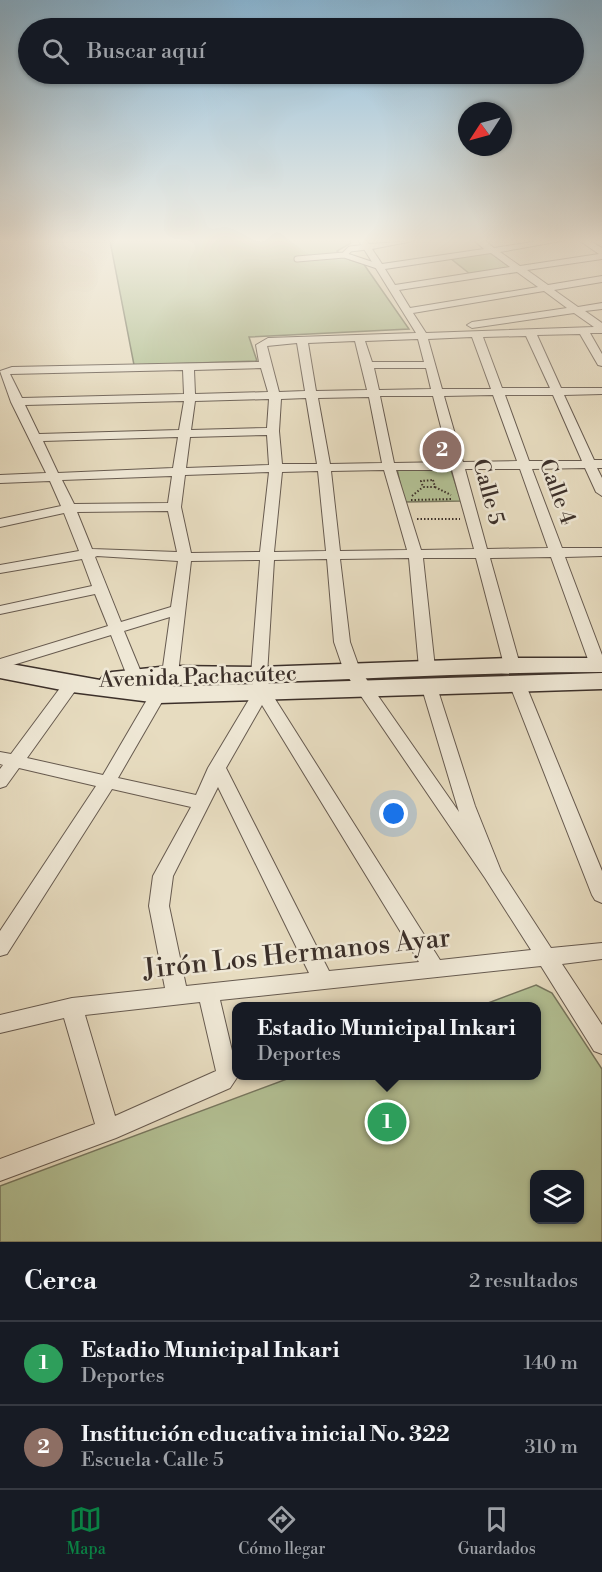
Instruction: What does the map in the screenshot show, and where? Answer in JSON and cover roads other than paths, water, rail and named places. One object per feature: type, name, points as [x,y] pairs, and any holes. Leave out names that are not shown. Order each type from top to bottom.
[{"type":"street","name":"Calle 5","points":[[401,299],[422,334],[514,674],[602,895]]},
{"type":"street","points":[[409,311],[480,299]]},
{"type":"street","points":[[560,299],[602,329]]},
{"type":"street","points":[[422,334],[602,306]]},
{"type":"street","points":[[177,995],[159,906],[163,876],[261,683],[267,556],[276,468],[273,431],[275,397],[261,345],[264,342],[302,339],[602,329]]},
{"type":"street","points":[[583,331],[602,363]]},
{"type":"street","points":[[530,332],[556,391],[596,464],[602,492]]},
{"type":"street","name":"Calle 4","points":[[476,333],[600,670]]},
{"type":"street","points":[[359,338],[368,365],[389,467],[416,553],[428,676],[466,806],[492,873]]},
{"type":"street","points":[[302,339],[324,467],[342,642],[357,680],[492,873],[602,1044]]},
{"type":"street","points":[[135,677],[69,508],[4,376],[8,371],[265,365]]},
{"type":"street","points":[[368,365],[429,365]]},
{"type":"street","points":[[0,948],[106,784],[165,684],[185,557],[174,507],[190,398],[188,367]]},
{"type":"street","points":[[17,402],[374,393],[602,391]]},
{"type":"street","points":[[35,438],[273,431]]},
{"type":"street","points":[[0,479],[276,468],[596,464]]},
{"type":"street","points":[[0,523],[69,508],[174,507]]},
{"type":"street","points":[[0,569],[86,553],[185,557],[602,552]]},
{"type":"street","points":[[0,610],[99,589]]},
{"type":"street","points":[[0,663],[178,609]]},
{"type":"street","points":[[0,670],[72,684],[8,759],[0,782]]},
{"type":"street","name":"Avenida Pachacútec","points":[[72,684],[261,683],[600,670]]},
{"type":"street","name":"Avenida Pachacútec","points":[[72,684],[135,677],[165,684]]},
{"type":"street","points":[[261,683],[434,968]]},
{"type":"street","points":[[8,759],[106,784],[202,803]]},
{"type":"street","points":[[217,768],[323,980]]},
{"type":"street","name":"Jirón Los Hermanos Ayar","points":[[0,1024],[72,1006],[208,994],[602,951]]},
{"type":"street","points":[[0,1170],[108,1130],[222,1081],[228,1074],[208,994]]},
{"type":"street","points":[[72,1006],[108,1130]]},
{"type":"place","name":"Institución educativa inicial No. 322","points":[[442,450]]},
{"type":"place","name":"Estadio Municipal Inkari","points":[[387,1122]]}]
